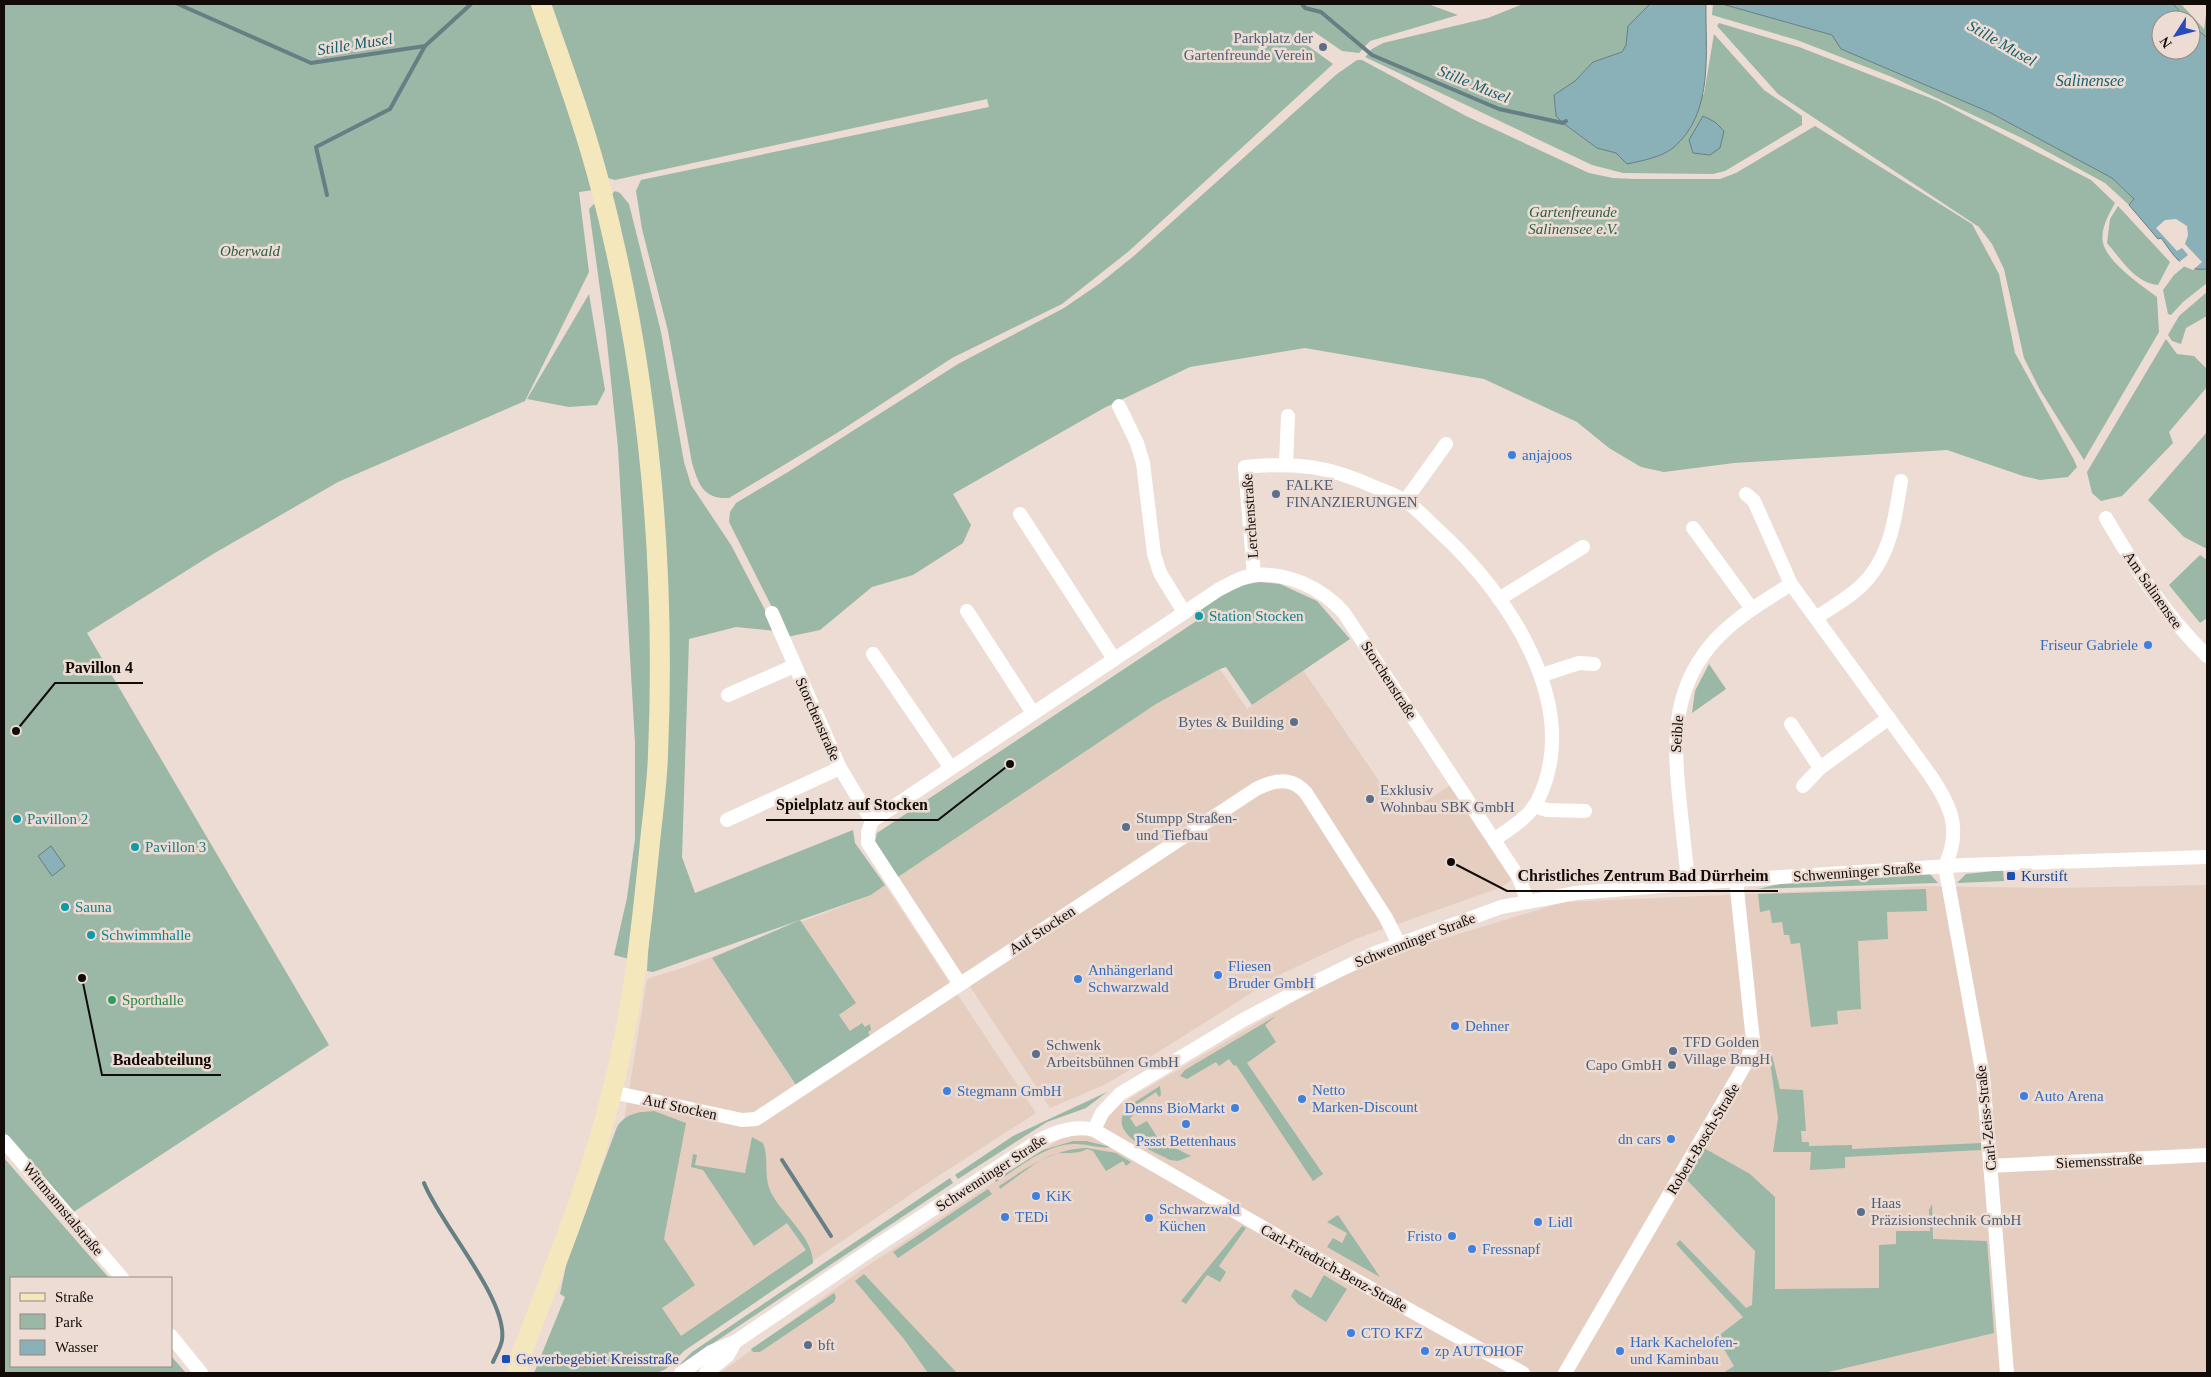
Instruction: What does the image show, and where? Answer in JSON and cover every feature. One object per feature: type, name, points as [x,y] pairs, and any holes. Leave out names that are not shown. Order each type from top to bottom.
[{"type":"street","points":[[510,1373],[519,1364],[592,1164],[612,1092],[636,974],[658,756],[657,532],[643,398],[631,326],[601,189],[541,4]]},
{"type":"street","points":[[1119,406],[1137,442],[1143,463],[1154,554],[1160,574],[1184,612]]},
{"type":"street","points":[[1286,464],[1288,416]]},
{"type":"street","points":[[1406,501],[1446,444]]},
{"type":"street","name":"Lerchenstraße","points":[[1254,575],[1245,467],[1286,464],[1317,467],[1359,480],[1406,501],[1460,550],[1499,599],[1542,675],[1550,710],[1553,741],[1549,773],[1534,806],[1494,840]]},
{"type":"street","points":[[1816,618],[1860,586],[1882,560],[1895,523],[1901,481]]},
{"type":"street","points":[[1746,494],[1754,501],[1791,584],[1930,775],[1949,808],[1954,840],[1945,866]]},
{"type":"street","points":[[1020,514],[1114,659]]},
{"type":"street","name":"Am Salinensee","points":[[2106,518],[2143,580],[2180,630],[2207,656]]},
{"type":"street","points":[[1693,528],[1752,609]]},
{"type":"street","points":[[1499,599],[1583,548]]},
{"type":"street","points":[[960,984],[868,843],[868,832],[872,821],[1218,590],[1254,575]]},
{"type":"street","name":"Storchenstraße","points":[[1254,575],[1292,580],[1314,588],[1333,600],[1354,626],[1519,878],[1528,902]]},
{"type":"street","name":"Seible","points":[[1689,885],[1675,760],[1676,725],[1680,703],[1699,660],[1725,630],[1752,609],[1791,584]]},
{"type":"street","points":[[967,611],[1033,713]]},
{"type":"street","name":"Storchenstraße","points":[[772,613],[840,768],[872,821]]},
{"type":"street","points":[[873,654],[951,768]]},
{"type":"street","points":[[1542,675],[1579,664],[1594,664]]},
{"type":"street","points":[[728,695],[794,666]]},
{"type":"street","points":[[1803,786],[1820,768],[1889,718]]},
{"type":"street","points":[[1791,724],[1820,768]]},
{"type":"street","points":[[726,820],[840,768]]},
{"type":"street","name":"Auf Stocken","points":[[612,1092],[733,1118],[756,1119],[1256,789],[1280,780],[1300,786],[1306,793],[1386,918],[1399,944]]},
{"type":"street","points":[[1534,806],[1548,810],[1585,811]]},
{"type":"street","name":"Schwenninger Straße","points":[[680,1373],[702,1370],[711,1352],[735,1342],[878,1245],[1043,1139],[1064,1130],[1085,1128],[1094,1130],[1102,1113],[1120,1094],[1272,1004],[1375,953],[1501,907],[1576,892],[1736,880],[1945,866],[2207,857]]},
{"type":"street","name":"Carl-Zeiss-Straße","points":[[1945,866],[1983,1076],[2007,1373]]},
{"type":"street","name":"Robert-Bosch-Straße","points":[[1565,1373],[1746,1063],[1752,1041],[1736,880]]},
{"type":"street","name":"Carl-Friedrich-Benz-Straße","points":[[1094,1130],[1305,1252],[1523,1373]]},
{"type":"street","name":"Wittmannstalstraße","points":[[4,1141],[121,1277]]},
{"type":"street","name":"Siemensstraße","points":[[1990,1166],[2207,1156]]},
{"type":"street","points":[[172,1337],[201,1373]]},
{"type":"shaded area","points":[[1220,669],[1247,709],[1303,670],[1403,816],[1452,784],[1513,878],[1502,887],[1358,938],[1283,973],[1104,1085],[1050,1108],[898,877],[1156,704]]},
{"type":"shaded area","points":[[885,885],[1036,1113],[929,1182],[671,1357],[605,1238],[647,979],[688,966],[871,895]]},
{"type":"shaded area","points":[[2207,885],[2207,1373],[720,1373],[861,1270],[1042,1150],[1293,1002],[1345,975],[1419,946],[1564,902],[1927,886],[2056,888]]},
{"type":"green space","name":"Oberwald","points":[[4,4],[541,4],[601,189],[579,192],[589,272],[525,401],[338,482],[213,554],[87,633],[329,1045],[69,1215],[4,1141]]},
{"type":"green space","points":[[550,4],[1428,4],[1458,15],[1370,41],[1359,53],[1342,51],[1313,31],[1304,43],[1333,64],[1129,251],[1062,304],[952,358],[837,433],[729,498],[720,498],[713,496],[703,489],[692,463],[668,331],[642,229],[636,191],[641,180],[989,107],[987,99],[615,180],[608,178]]},
{"type":"green space","points":[[1523,4],[1650,4],[1628,26],[1626,45],[1622,52],[1593,62],[1575,81],[1554,95],[1556,116],[1563,123],[1597,148],[1616,153],[1627,164],[1704,94],[1714,34],[1764,90],[1802,116],[1802,125],[1725,171],[1713,174],[1623,173],[1592,165],[1365,57],[1372,49],[1383,43],[1488,18]]},
{"type":"green space","points":[[1713,4],[1722,4],[1832,35],[1842,49],[1989,112],[2112,178],[2134,199],[2129,205],[2105,183],[2024,139],[1892,77],[1797,40],[1712,15]]},
{"type":"green space","points":[[2173,4],[2181,4],[2187,10],[2179,10]]},
{"type":"green space","points":[[2207,7],[2207,38],[2201,32],[2201,26],[2204,29]]},
{"type":"green space","points":[[1719,23],[1799,47],[1938,101],[2091,180],[2115,203],[2104,227],[2103,243],[2106,251],[2118,266],[2157,297],[2159,332],[2084,460],[2040,390],[2024,358],[2004,269],[1992,244],[1979,227],[1778,94],[1717,26]]},
{"type":"green space","name":"Gartenfreunde Salinensee e.V.","points":[[1357,60],[1362,60],[1466,116],[1589,173],[1613,178],[1720,179],[1736,173],[1815,126],[1972,224],[1999,274],[2015,353],[2077,467],[2068,477],[2040,480],[1947,450],[1734,463],[1664,472],[1641,467],[1609,448],[1577,422],[1484,379],[1305,348],[1190,367],[1104,408],[953,494],[971,525],[963,543],[913,575],[872,587],[820,630],[787,637],[729,522],[730,512],[736,503],[958,364],[1064,308],[1099,284],[1135,255],[1337,74]]},
{"type":"green space","points":[[615,191],[620,193],[629,204],[661,332],[684,462],[691,485],[731,545],[776,631],[736,627],[689,639],[682,857],[695,893],[853,830],[855,843],[885,885],[871,895],[653,972],[647,971],[668,613],[611,195]]},
{"type":"green space","points":[[594,204],[599,208],[642,422],[656,772],[629,959],[614,955],[627,898],[635,839],[635,743],[618,448],[606,333],[589,209]]},
{"type":"green space","points":[[2118,206],[2170,262],[2158,285],[2142,280],[2135,275],[2107,243],[2110,219]]},
{"type":"green space","points":[[2186,265],[2207,269],[2207,283],[2183,302],[2171,315],[2168,314],[2163,290],[2174,275]]},
{"type":"green space","points":[[2207,292],[2207,316],[2186,328],[2181,344],[2172,341],[2168,335],[2179,316]]},
{"type":"green space","points":[[589,294],[605,390],[597,405],[569,407],[527,399]]},
{"type":"green space","points":[[2166,339],[2177,354],[2194,356],[2207,369],[2207,387],[2169,432],[2173,443],[2122,496],[2101,501],[2092,493],[2087,472]]},
{"type":"green space","points":[[2207,432],[2207,549],[2184,537],[2148,500]]},
{"type":"green space","points":[[2200,555],[2207,560],[2207,618],[2200,623],[2169,585]]},
{"type":"green space","points":[[1260,582],[1280,584],[1317,601],[1350,639],[1252,705],[1226,667],[1220,669],[1156,704],[898,877],[875,842],[877,833],[1204,616],[1200,609],[1231,587]]},
{"type":"green space","points":[[1709,664],[1726,689],[1692,713],[1695,691]]},
{"type":"green space","points":[[2003,870],[2004,881],[1957,883],[1966,874]]},
{"type":"green space","points":[[1926,873],[1931,875],[1938,883],[1758,889],[1795,880]]},
{"type":"green space","points":[[1926,889],[1927,911],[1887,912],[1888,939],[1858,941],[1861,1009],[1837,1011],[1838,1024],[1811,1027],[1800,943],[1791,944],[1789,935],[1784,935],[1782,922],[1772,923],[1770,910],[1760,912],[1758,894]]},
{"type":"green space","points":[[800,920],[856,1003],[839,1015],[850,1031],[862,1023],[865,1027],[870,1024],[871,1030],[868,1032],[870,1036],[796,1085],[712,958]]},
{"type":"green space","points":[[1276,1016],[1265,1025],[1276,1042],[1247,1063],[1323,1174],[1313,1181],[1236,1065],[1234,1066],[1229,1059],[1219,1066],[1216,1062],[1187,1079],[1180,1076],[1185,1070]]},
{"type":"green space","points":[[1769,1055],[1772,1055],[1780,1089],[1803,1090],[1806,1131],[1801,1131],[1802,1142],[1809,1142],[1809,1146],[1852,1145],[1852,1149],[1981,1143],[1981,1150],[1845,1157],[1845,1168],[1810,1170],[1811,1152],[1773,1152],[1778,1118]]},
{"type":"green space","points":[[1160,1086],[1161,1095],[1159,1097],[1156,1092],[1135,1106],[1138,1111],[1130,1118],[1136,1127],[1147,1121],[1159,1140],[1191,1156],[1178,1161],[1170,1160],[1143,1146],[1134,1140],[1122,1126],[1122,1117],[1127,1107]]},
{"type":"green space","points":[[1107,1092],[1086,1108],[1047,1122],[958,1179],[955,1175],[1013,1136]]},
{"type":"green space","points":[[654,1111],[686,1123],[664,1239],[695,1285],[662,1308],[681,1336],[806,1250],[787,1223],[754,1246],[703,1170],[691,1167],[693,1154],[697,1155],[695,1165],[745,1173],[752,1137],[763,1143],[770,1189],[778,1204],[804,1236],[812,1254],[813,1263],[684,1351],[666,1369],[657,1373],[534,1373],[565,1297],[560,1294],[567,1261],[617,1127],[628,1116]]},
{"type":"green space","points":[[1073,1141],[1086,1141],[1111,1147],[1073,1144],[1052,1148],[1032,1158],[996,1182],[995,1180],[1043,1150]]},
{"type":"green space","points":[[1087,1148],[1116,1153],[1131,1162],[1126,1166],[1123,1161],[1106,1171],[1093,1151],[1087,1149],[1057,1154],[1074,1149]]},
{"type":"green space","points":[[1704,1148],[1750,1174],[1775,1197],[1775,1289],[1879,1288],[1879,1245],[1896,1244],[1896,1231],[1930,1231],[1929,1210],[1932,1204],[1933,1239],[1987,1241],[1994,1333],[1824,1373],[1723,1373],[1734,1366],[1717,1337],[1743,1317],[1676,1244],[1680,1240],[1746,1308],[1752,1305],[1755,1251],[1686,1179]]},
{"type":"green space","points":[[4,1158],[108,1277],[10,1277],[10,1367],[172,1367],[172,1357],[186,1373],[4,1373]]},
{"type":"green space","points":[[1030,1167],[1000,1189],[999,1186]]},
{"type":"green space","points":[[950,1178],[953,1183],[676,1368],[692,1352]]},
{"type":"green space","points":[[988,1189],[992,1194],[898,1258],[893,1252]]},
{"type":"green space","points":[[1338,1215],[1380,1277],[1327,1247],[1333,1238],[1342,1243],[1347,1233],[1327,1222]]},
{"type":"green space","points":[[1242,1226],[1246,1228],[1219,1266],[1226,1272],[1220,1282],[1207,1275],[1186,1304],[1181,1301]]},
{"type":"green space","points":[[864,1274],[957,1373],[928,1373],[904,1339],[855,1281]]},
{"type":"green space","points":[[1324,1275],[1347,1289],[1326,1322],[1298,1304],[1291,1296],[1295,1289],[1311,1298]]},
{"type":"green space","points":[[834,1293],[836,1297],[834,1302],[760,1352],[753,1352],[751,1349]]},
{"type":"water","points":[[1650,4],[1706,4],[1705,80],[1702,99],[1696,117],[1686,134],[1673,148],[1663,154],[1627,164],[1616,153],[1597,148],[1563,123],[1556,116],[1554,95],[1575,81],[1593,62],[1622,52],[1626,45],[1628,26]]},
{"type":"water","name":"Salinensee","points":[[1722,4],[2173,4],[2179,10],[2151,10],[2151,60],[2201,60],[2201,32],[2207,38],[2207,269],[2190,268],[2178,260],[2161,238],[2158,239],[2129,205],[2134,199],[2112,178],[1989,112],[1841,49],[1832,35]]},
{"type":"water","points":[[1703,116],[1715,122],[1724,131],[1720,148],[1710,155],[1693,153],[1689,140]]},
{"type":"water","points":[[51,846],[65,866],[52,876],[38,856]]},
{"type":"pier","points":[[2176,219],[2187,226],[2188,235],[2185,244],[2202,262],[2193,270],[2179,262],[2188,255],[2182,248],[2177,251],[2156,228],[2165,220]]},
{"type":"waterway","name":"Stille Musel","points":[[178,4],[311,63],[425,46],[471,4]]},
{"type":"waterway","name":"Stille Musel","points":[[1302,4],[1305,8],[1321,12],[1372,55],[1499,109],[1563,123],[1566,121]]},
{"type":"waterway","points":[[327,195],[316,147],[390,109],[425,46]]},
{"type":"waterway","points":[[782,1160],[831,1236]]},
{"type":"waterway","points":[[424,1183],[432,1200],[495,1304],[501,1323],[502,1340],[493,1362]]},
{"type":"place","name":"Parkplatz der Gartenfreunde Verein","points":[[1323,47]]},
{"type":"place","name":"anjajoos","points":[[1512,455]]},
{"type":"place","name":"FALKE FINANZIERUNGEN","points":[[1276,494]]},
{"type":"place","name":"Station Stocken","points":[[1199,616]]},
{"type":"place","name":"Friseur Gabriele","points":[[2148,645]]},
{"type":"place","name":"Bytes & Building","points":[[1294,722]]},
{"type":"place","name":"Pavillon 4","points":[[16,731]]},
{"type":"place","name":"Spielplatz auf Stocken","points":[[1010,764]]},
{"type":"place","name":"Exklusiv Wohnbau SBK GmbH","points":[[1370,799]]},
{"type":"place","name":"Pavillon 2","points":[[17,819]]},
{"type":"place","name":"Stumpp Straßen- und Tiefbau","points":[[1126,827]]},
{"type":"place","name":"Pavillon 3","points":[[135,847]]},
{"type":"place","name":"Christliches Zentrum Bad Dürrheim","points":[[1451,862]]},
{"type":"place","name":"Kurstift","points":[[2011,876]]},
{"type":"place","name":"Sauna","points":[[65,907]]},
{"type":"place","name":"Schwimmhalle","points":[[91,935]]},
{"type":"place","name":"Fliesen Bruder GmbH","points":[[1218,975]]},
{"type":"place","name":"Badeabteilung","points":[[82,978]]},
{"type":"place","name":"Anhängerland Schwarzwald","points":[[1078,979]]},
{"type":"place","name":"Sporthalle","points":[[112,1000]]},
{"type":"place","name":"Dehner","points":[[1455,1026]]},
{"type":"place","name":"TFD Golden Village BmgH","points":[[1673,1051]]},
{"type":"place","name":"Schwenk Arbeitsbühnen GmbH","points":[[1036,1054]]},
{"type":"place","name":"Capo GmbH","points":[[1672,1065]]},
{"type":"place","name":"Stegmann GmbH","points":[[947,1091]]},
{"type":"place","name":"Auto Arena","points":[[2024,1096]]},
{"type":"place","name":"Netto Marken-Discount","points":[[1302,1099]]},
{"type":"place","name":"Denns BioMarkt","points":[[1235,1108]]},
{"type":"place","name":"Pssst Bettenhaus","points":[[1186,1124]]},
{"type":"place","name":"dn cars","points":[[1671,1139]]},
{"type":"place","name":"KiK","points":[[1036,1196]]},
{"type":"place","name":"Haas Präzisionstechnik GmbH","points":[[1861,1212]]},
{"type":"place","name":"TEDi","points":[[1005,1217]]},
{"type":"place","name":"Schwarzwald Küchen","points":[[1149,1218]]},
{"type":"place","name":"Lidl","points":[[1538,1222]]},
{"type":"place","name":"Fristo","points":[[1452,1236]]},
{"type":"place","name":"Fressnapf","points":[[1472,1249]]},
{"type":"place","name":"CTO KFZ","points":[[1351,1333]]},
{"type":"place","name":"bft","points":[[808,1345]]},
{"type":"place","name":"zp AUTOHOF","points":[[1425,1351]]},
{"type":"place","name":"Hark Kachelofen- und Kaminbau","points":[[1620,1351]]},
{"type":"place","name":"Gewerbegebiet Kreisstraße","points":[[506,1359]]}]
